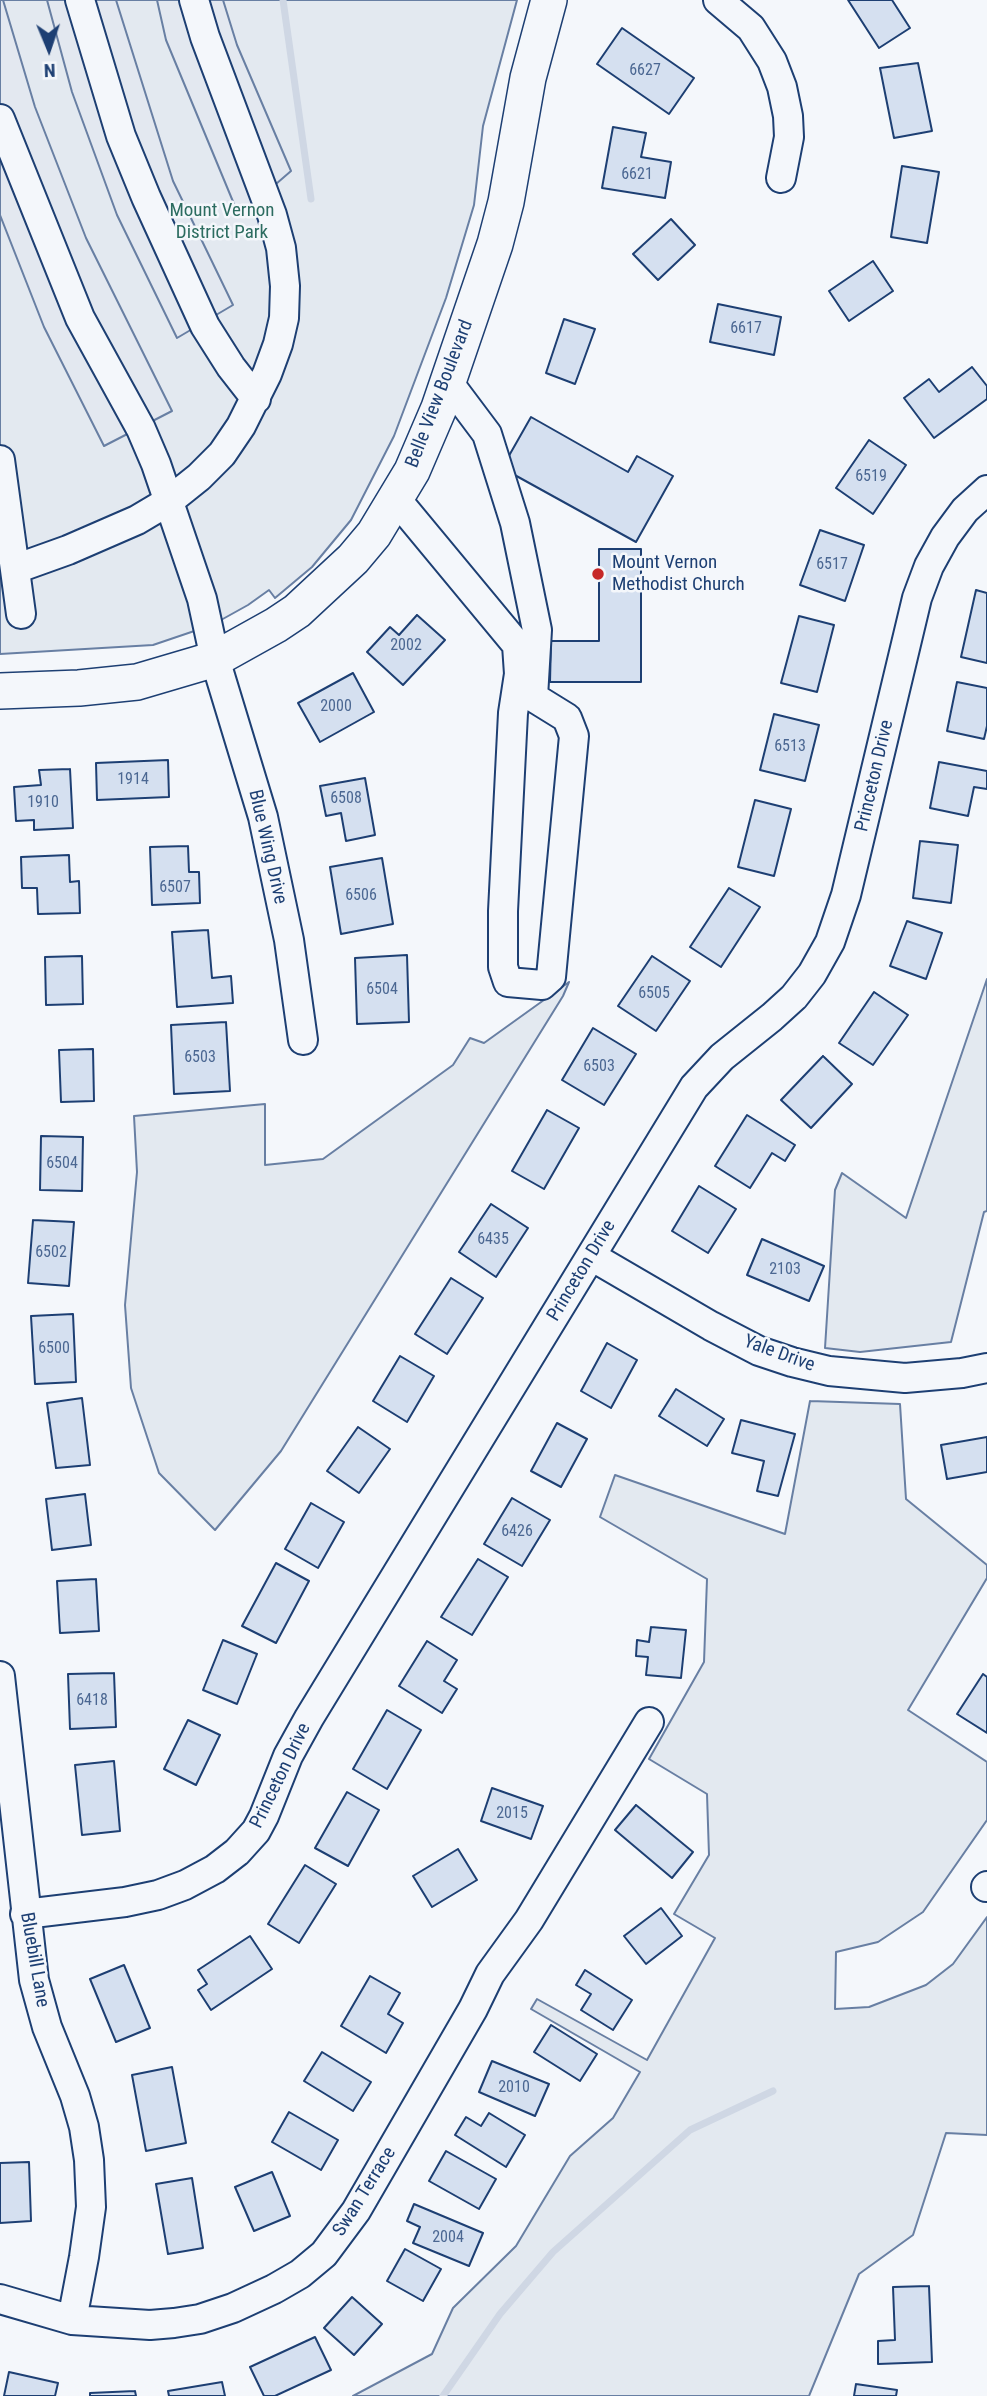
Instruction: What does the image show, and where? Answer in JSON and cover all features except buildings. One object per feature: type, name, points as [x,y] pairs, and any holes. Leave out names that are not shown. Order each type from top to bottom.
[{"type":"main road","name":"Belle View Boulevard","points":[[0,691],[79,688],[137,682],[215,659],[276,625],[323,589],[367,542],[412,471],[448,382],[503,212],[531,65],[549,0]]},
{"type":"street","points":[[80,0],[121,136],[146,197],[205,326],[231,367],[256,399]]},
{"type":"street","points":[[15,569],[68,550],[137,520],[169,501],[199,477],[222,454],[241,426],[256,399],[278,344],[284,318],[285,286],[281,248],[272,215],[205,37],[194,0]]},
{"type":"street","points":[[718,0],[741,19],[760,41],[772,61],[782,87],[789,136],[781,178]]},
{"type":"street","name":"Blue Wing Drive","points":[[0,119],[80,318],[141,429],[156,464],[202,599],[215,659],[263,817],[289,940],[303,1040]]},
{"type":"street","points":[[396,499],[517,645],[519,674],[513,713],[503,967],[508,982],[541,985],[551,977],[574,736],[567,718],[533,697],[537,630],[515,523],[487,434],[448,382]]},
{"type":"street","points":[[0,460],[21,614]]},
{"type":"street","name":"Princeton Drive","points":[[25,1914],[125,1902],[167,1892],[215,1869],[237,1852],[256,1831],[288,1756],[309,1718],[694,1087],[722,1057],[793,997],[812,974],[830,942],[846,895],[917,598],[929,566],[945,537],[965,510],[987,490]]},
{"type":"street","name":"Yale Drive","points":[[591,1255],[711,1326],[759,1351],[792,1362],[829,1371],[905,1378],[987,1368]]},
{"type":"street","name":"Bluebill Lane","points":[[0,1676],[33,1980],[47,2027],[75,2096],[84,2127],[89,2160],[90,2207],[85,2257],[72,2320]]},
{"type":"street","name":"Swan Terrace","points":[[0,2299],[72,2320],[150,2325],[200,2319],[233,2308],[274,2289],[316,2261],[341,2235],[356,2211],[473,2008],[489,1974],[529,1920],[649,1722]]},
{"type":"green space","name":"Mount Vernon District Park","points":[[0,0],[517,0],[483,126],[474,205],[446,298],[394,436],[351,520],[312,567],[275,598],[269,590],[212,625],[153,645],[0,654]]},
{"type":"green space","points":[[987,979],[987,1211],[984,1212],[951,1342],[860,1352],[825,1348],[835,1190],[842,1173],[906,1218]]},
{"type":"green space","points":[[569,982],[563,996],[281,1451],[215,1530],[159,1473],[131,1388],[125,1305],[137,1172],[134,1116],[265,1104],[265,1165],[323,1159],[453,1065],[470,1038],[484,1043]]},
{"type":"green space","points":[[810,1401],[900,1404],[906,1499],[987,1565],[987,1578],[908,1710],[987,1762],[987,1820],[923,1912],[878,1942],[836,1952],[835,2009],[869,2007],[926,1985],[953,1964],[987,1917],[987,2135],[946,2133],[913,2235],[859,2274],[809,2396],[353,2396],[432,2354],[453,2308],[516,2246],[570,2156],[613,2118],[640,2072],[531,2009],[537,1999],[647,2060],[715,1938],[674,1914],[709,1855],[707,1794],[649,1759],[704,1662],[707,1579],[600,1517],[615,1475],[785,1534]]},
{"type":"shaded area","points":[[0,0],[3,0],[35,107],[86,238],[172,411],[104,446],[44,327],[0,215]]},
{"type":"shaded area","points":[[47,0],[116,0],[173,181],[233,305],[177,338],[117,215],[72,92]]},
{"type":"shaded area","points":[[157,0],[223,0],[237,45],[291,171],[239,216],[166,40]]},
{"type":"waterway","points":[[283,0],[311,199]]},
{"type":"waterway","points":[[443,2396],[500,2314],[553,2252],[690,2130],[773,2091]]},
{"type":"place","name":"Mount Vernon Methodist Church","points":[[598,574]]}]
